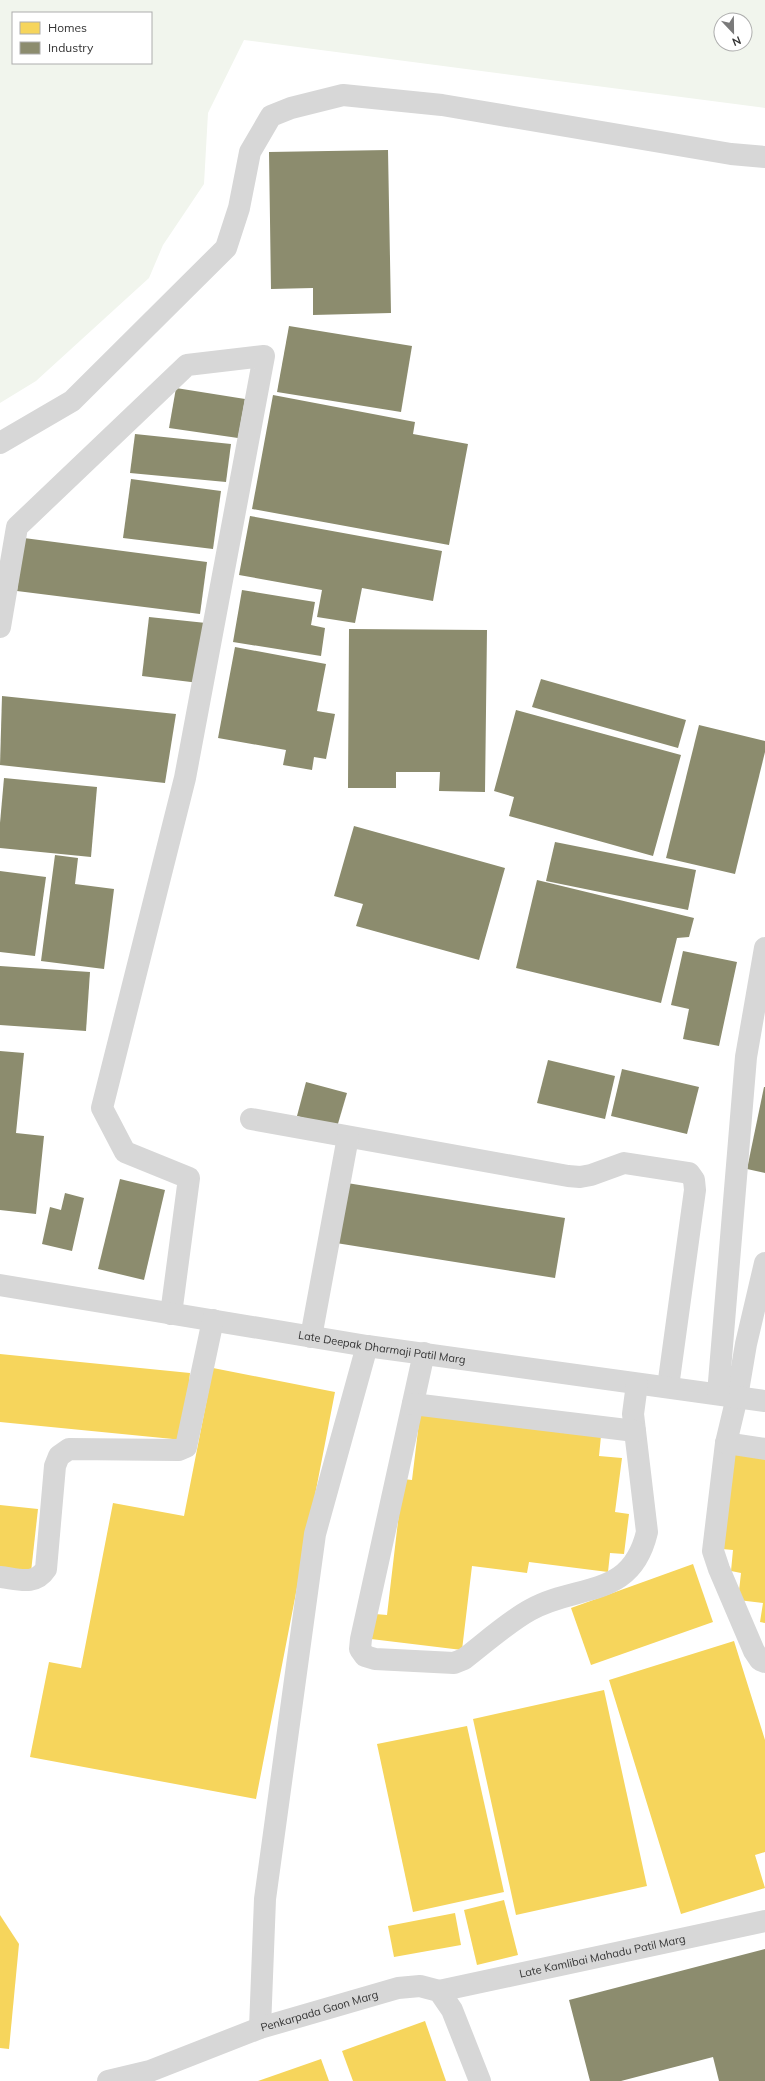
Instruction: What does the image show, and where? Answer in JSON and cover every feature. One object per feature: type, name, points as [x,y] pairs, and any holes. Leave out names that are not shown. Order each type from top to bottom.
[{"type":"street","points":[[0,443],[72,401],[226,248],[239,208],[250,152],[271,116],[291,108],[343,95],[442,105],[731,154],[765,157]]},
{"type":"street","points":[[0,627],[17,526],[187,365],[264,356],[185,778],[102,1108],[125,1152],[189,1178],[171,1314]]},
{"type":"street","points":[[765,948],[746,1057],[726,1443],[713,1551],[714,1559],[754,1651],[760,1660],[765,1662]]},
{"type":"street","points":[[251,1119],[568,1176],[580,1177],[591,1175],[624,1163],[689,1173],[694,1180],[695,1190],[668,1387]]},
{"type":"street","points":[[311,1337],[348,1137]]},
{"type":"street","points":[[728,1396],[746,1344],[765,1263]]},
{"type":"street","name":"Late Deepak Dharmaji Patil Marg","points":[[0,1285],[367,1346],[765,1401]]},
{"type":"street","points":[[0,1577],[34,1580],[42,1576],[46,1569],[54,1466],[59,1456],[69,1449],[179,1450],[186,1447],[214,1320]]},
{"type":"street","points":[[260,2028],[265,1899],[315,1534],[367,1346]]},
{"type":"street","points":[[424,1353],[414,1404],[361,1638],[360,1649],[365,1656],[375,1659],[454,1663],[464,1659],[530,1610],[557,1598],[611,1583],[628,1571],[644,1548],[647,1532],[633,1414],[637,1384]]},
{"type":"street","points":[[414,1404],[635,1431]]},
{"type":"street","points":[[726,1443],[765,1449]]},
{"type":"street","name":"Late Kamlibai Mahadu Patil Marg","points":[[439,1991],[765,1921]]},
{"type":"street","name":"Penkarpada Gaon Marg","points":[[108,2081],[150,2071],[260,2028],[398,1988],[420,1986],[439,1991]]},
{"type":"street","points":[[439,1991],[452,2010],[480,2081]]},
{"type":"shaded area","points":[[0,0],[765,0],[765,108],[244,40],[208,113],[204,184],[163,245],[149,278],[36,381],[0,403]]},
{"type":"building: Homes","points":[[0,1354],[190,1373],[183,1440],[0,1422]]},
{"type":"building: Homes","points":[[213,1368],[335,1392],[256,1799],[30,1757],[49,1662],[81,1668],[113,1503],[184,1516]]},
{"type":"building: Homes","points":[[420,1414],[601,1436],[599,1456],[622,1458],[615,1512],[629,1514],[624,1554],[610,1553],[608,1572],[529,1562],[527,1573],[472,1566],[462,1650],[371,1639],[375,1614],[387,1615],[403,1479],[412,1480]]},
{"type":"building: Homes","points":[[735,1451],[765,1455],[765,1623],[760,1622],[763,1603],[738,1600],[741,1573],[731,1571],[733,1550],[722,1549]]},
{"type":"building: Homes","points":[[0,1505],[38,1509],[31,1572],[0,1568]]},
{"type":"building: Homes","points":[[693,1564],[713,1622],[591,1665],[571,1608]]},
{"type":"building: Homes","points":[[734,1641],[765,1740],[765,1852],[755,1855],[765,1888],[681,1914],[609,1680]]},
{"type":"building: Homes","points":[[604,1690],[647,1886],[516,1915],[473,1719]]},
{"type":"building: Homes","points":[[467,1726],[504,1892],[413,1912],[377,1744]]},
{"type":"building: Homes","points":[[504,1900],[518,1955],[477,1965],[464,1910]]},
{"type":"building: Homes","points":[[455,1913],[461,1945],[394,1957],[388,1926]]},
{"type":"building: Homes","points":[[0,1915],[19,1944],[9,2049],[0,2048]]},
{"type":"building: Homes","points":[[425,2021],[446,2081],[353,2081],[342,2051]]},
{"type":"building: Homes","points":[[321,2059],[329,2081],[258,2081]]},
{"type":"building: Industry","points":[[388,150],[391,313],[313,315],[313,288],[271,289],[269,152]]},
{"type":"building: Industry","points":[[289,326],[412,346],[401,412],[277,392]]},
{"type":"building: Industry","points":[[176,388],[245,399],[238,438],[169,428]]},
{"type":"building: Industry","points":[[273,395],[415,422],[413,434],[468,444],[449,545],[252,509]]},
{"type":"building: Industry","points":[[135,434],[231,444],[226,482],[130,473]]},
{"type":"building: Industry","points":[[131,479],[221,491],[213,549],[123,538]]},
{"type":"building: Industry","points":[[250,516],[442,551],[433,601],[362,588],[355,623],[317,617],[322,590],[239,575]]},
{"type":"building: Industry","points":[[24,538],[207,562],[200,614],[17,591]]},
{"type":"building: Industry","points":[[242,590],[315,602],[311,625],[325,628],[321,656],[233,642]]},
{"type":"building: Industry","points":[[149,617],[206,623],[199,683],[142,676]]},
{"type":"building: Industry","points":[[349,629],[487,630],[485,792],[439,791],[440,772],[396,772],[396,788],[348,788]]},
{"type":"building: Industry","points":[[235,647],[326,664],[317,711],[335,714],[326,759],[314,757],[312,770],[283,765],[286,750],[218,738]]},
{"type":"building: Industry","points":[[541,679],[686,720],[678,748],[532,707]]},
{"type":"building: Industry","points":[[2,696],[176,714],[165,783],[0,765]]},
{"type":"building: Industry","points":[[516,710],[681,755],[653,856],[509,816],[514,797],[494,791]]},
{"type":"building: Industry","points":[[699,725],[765,741],[765,752],[735,874],[666,858]]},
{"type":"building: Industry","points":[[4,778],[97,787],[91,857],[0,848],[0,823]]},
{"type":"building: Industry","points":[[354,826],[505,868],[479,960],[356,926],[363,904],[334,896]]},
{"type":"building: Industry","points":[[555,842],[696,870],[688,910],[546,881]]},
{"type":"building: Industry","points":[[55,855],[78,858],[75,884],[114,889],[104,969],[41,961]]},
{"type":"building: Industry","points":[[0,871],[46,877],[35,956],[0,952]]},
{"type":"building: Industry","points":[[537,880],[694,918],[689,937],[677,938],[661,1003],[516,968]]},
{"type":"building: Industry","points":[[683,951],[737,962],[719,1046],[683,1039],[689,1009],[671,1005]]},
{"type":"building: Industry","points":[[0,966],[90,972],[86,1031],[0,1025]]},
{"type":"building: Industry","points":[[0,1051],[24,1053],[16,1133],[44,1136],[36,1214],[0,1210]]},
{"type":"building: Industry","points":[[548,1060],[615,1076],[605,1119],[537,1103]]},
{"type":"building: Industry","points":[[622,1069],[699,1087],[687,1134],[611,1116]]},
{"type":"building: Industry","points":[[306,1082],[347,1093],[337,1127],[297,1116]]},
{"type":"building: Industry","points":[[765,1087],[765,1173],[747,1169]]},
{"type":"building: Industry","points":[[120,1179],[165,1190],[144,1280],[98,1269]]},
{"type":"building: Industry","points":[[347,1183],[565,1218],[555,1278],[336,1243]]},
{"type":"building: Industry","points":[[65,1193],[84,1198],[72,1251],[42,1244],[50,1207],[61,1210]]},
{"type":"building: Industry","points":[[765,1949],[765,2081],[719,2081],[713,2057],[621,2081],[590,2081],[569,2000]]}]
